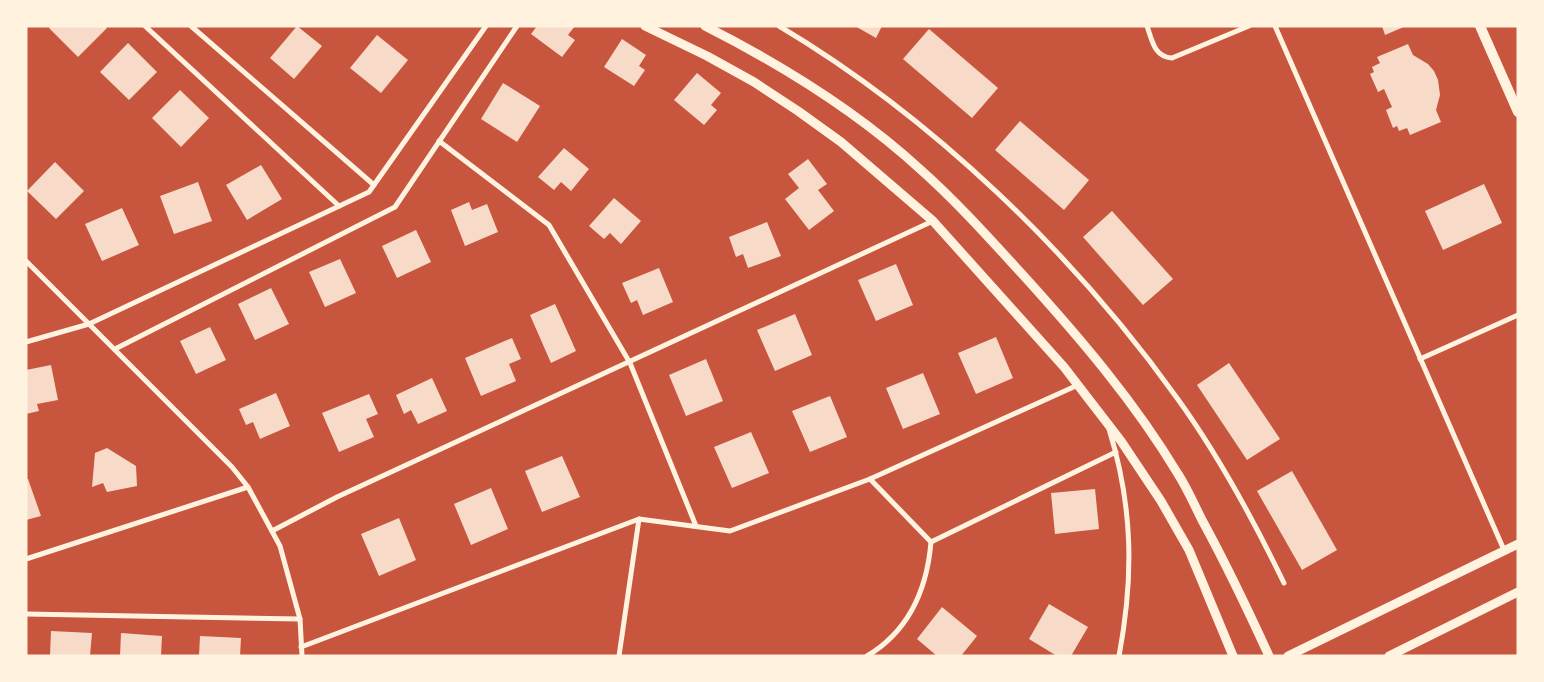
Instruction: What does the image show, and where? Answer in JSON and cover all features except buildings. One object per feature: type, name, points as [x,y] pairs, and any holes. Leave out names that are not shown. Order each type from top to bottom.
[{"type":"main road","points":[[1480,26],[1518,112]]},
{"type":"street","points":[[145,26],[339,206]]},
{"type":"street","points":[[191,26],[374,185]]},
{"type":"street","points":[[26,342],[89,324],[369,192],[486,26]]},
{"type":"street","points":[[115,349],[395,207],[517,26]]},
{"type":"street","points":[[645,26],[707,56],[754,82],[798,111],[841,142],[933,221],[1078,385],[1107,422],[1148,481],[1174,522],[1202,579],[1233,656]]},
{"type":"street","points":[[705,26],[760,54],[802,80],[882,136],[956,202],[1055,309],[1115,382],[1148,428],[1178,475],[1218,550],[1269,656]]},
{"type":"street","points":[[780,26],[846,70],[920,126],[1003,199],[1077,275],[1146,356],[1178,399],[1235,489],[1284,583]]},
{"type":"street","points":[[1147,26],[1157,52],[1166,58],[1172,58],[1249,26]]},
{"type":"street","points":[[1274,26],[1504,550]]},
{"type":"street","points":[[440,141],[549,225],[630,363],[696,526]]},
{"type":"street","points":[[272,532],[337,497],[630,363],[933,221]]},
{"type":"street","points":[[26,261],[232,466],[248,487],[280,546],[300,619],[302,656]]},
{"type":"street","points":[[1420,359],[1518,315]]},
{"type":"street","points":[[301,647],[639,519],[730,531],[870,479],[1078,385]]},
{"type":"street","points":[[1107,422],[1123,483],[1130,540],[1129,592],[1119,656]]},
{"type":"street","points":[[931,542],[1116,452]]},
{"type":"street","points":[[867,656],[884,644],[897,631],[918,600],[930,562],[931,542],[870,479]]},
{"type":"street","points":[[26,560],[248,487]]},
{"type":"street","points":[[619,656],[639,519]]},
{"type":"street","points":[[1288,656],[1518,544]]},
{"type":"street","points":[[1389,656],[1518,592]]},
{"type":"street","points":[[26,614],[300,619]]}]
